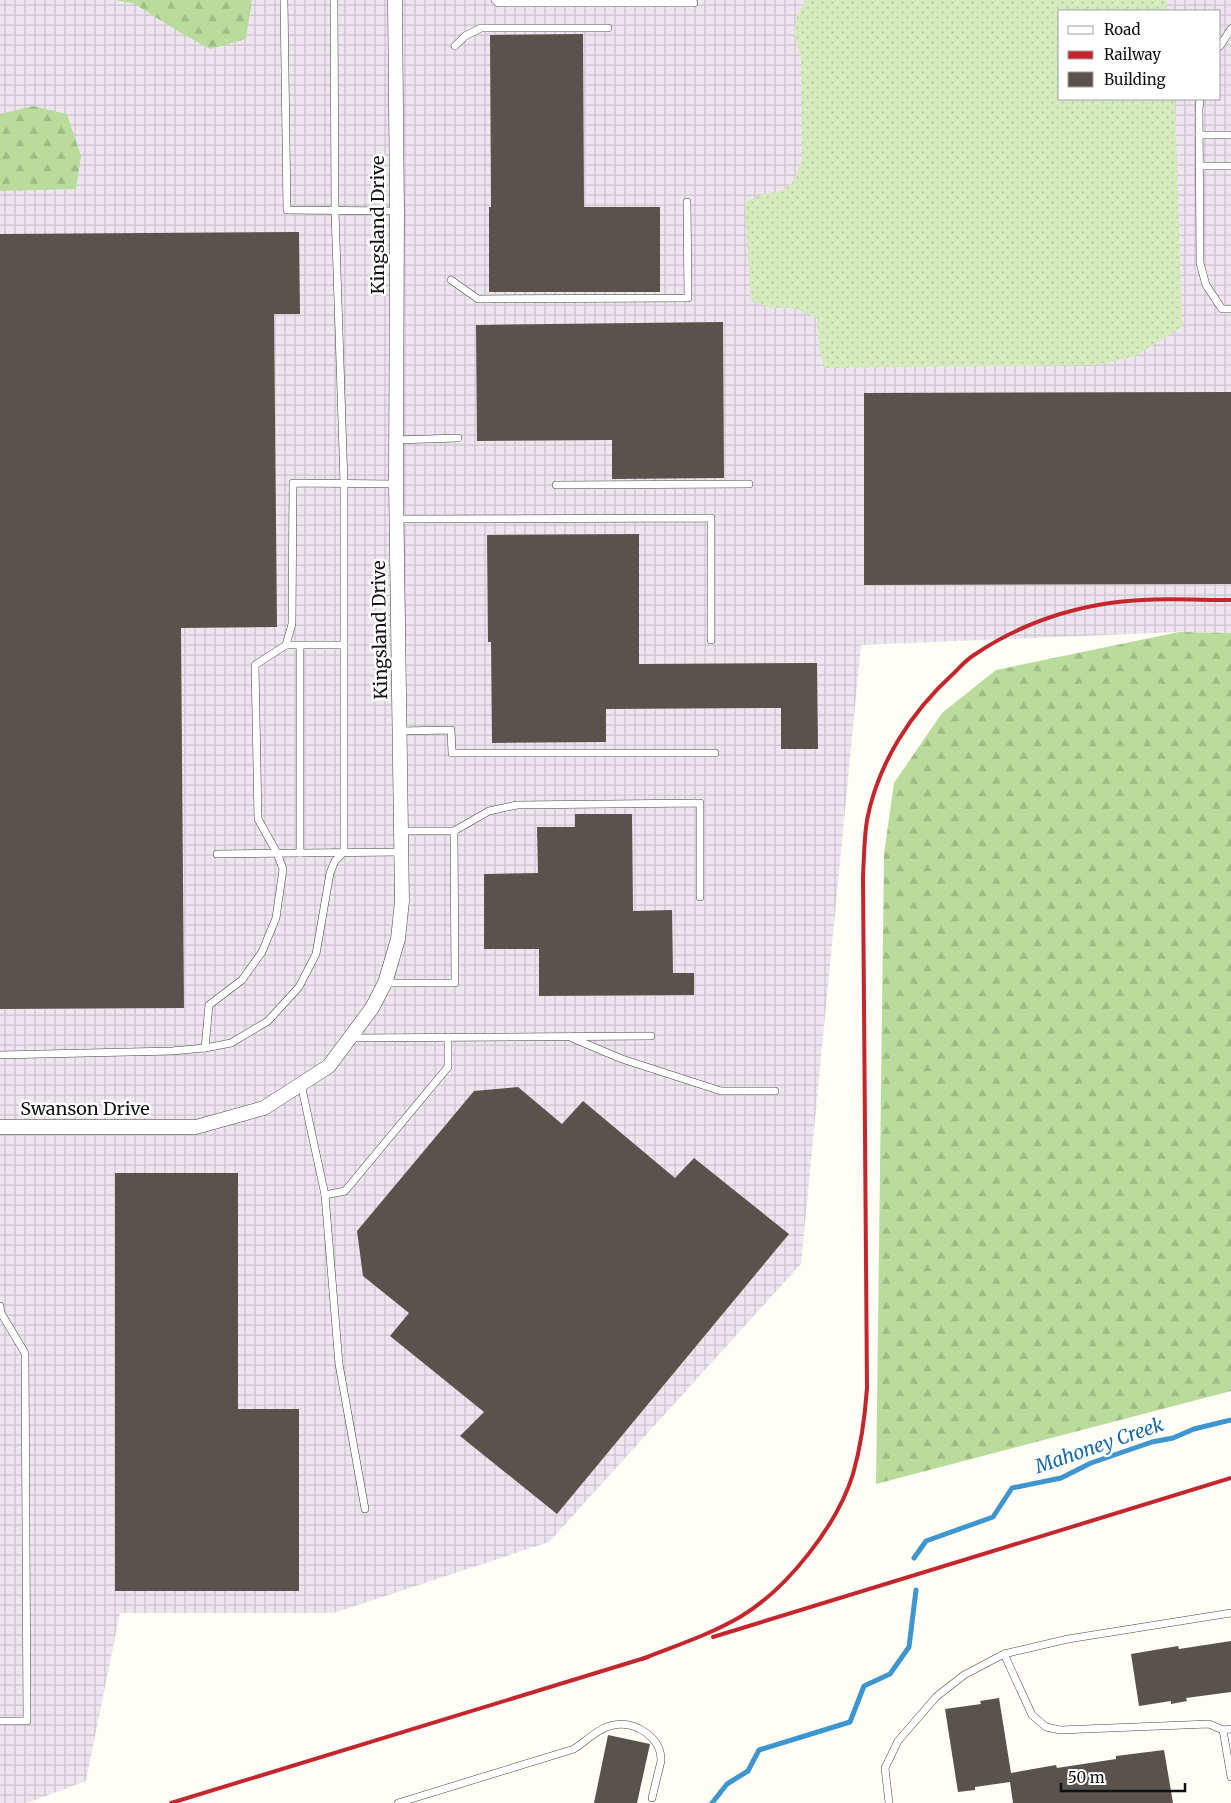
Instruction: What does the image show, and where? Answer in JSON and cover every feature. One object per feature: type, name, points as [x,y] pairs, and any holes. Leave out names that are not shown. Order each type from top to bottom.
[{"type":"street","name":"Kingsland Drive","points":[[169,1128],[196,1127],[264,1108],[329,1066],[372,1008],[385,983],[398,939],[402,901],[402,852],[396,484],[398,211],[395,0]]},
{"type":"street","name":"Swanson Drive","points":[[0,1127],[169,1128]]},
{"type":"lane","points":[[284,0],[287,210],[398,211]]},
{"type":"lane","points":[[0,1055],[172,1051],[231,1043],[268,1021],[299,987],[316,954],[330,872],[335,861],[344,852],[344,483],[335,211],[334,0]]},
{"type":"lane","points":[[495,0],[498,3],[694,2]]},
{"type":"lane","points":[[455,46],[465,36],[482,28],[608,28]]},
{"type":"lane","points":[[1221,44],[1231,29]]},
{"type":"lane","points":[[1200,100],[1200,263],[1206,285],[1222,309],[1231,309]]},
{"type":"lane","points":[[1199,135],[1231,135]]},
{"type":"lane","points":[[1199,166],[1231,166]]},
{"type":"lane","points":[[451,280],[478,299],[688,298],[687,202]]},
{"type":"lane","points":[[396,440],[458,438]]},
{"type":"lane","points":[[286,646],[292,624],[293,483],[396,484]]},
{"type":"lane","points":[[556,485],[749,484]]},
{"type":"lane","points":[[397,519],[711,518],[711,640]]},
{"type":"lane","points":[[205,1048],[209,1005],[242,980],[262,952],[276,918],[283,869],[277,853],[258,819],[255,665],[286,646],[344,645]]},
{"type":"lane","points":[[300,646],[300,853]]},
{"type":"lane","points":[[400,731],[451,730],[452,753],[715,753]]},
{"type":"lane","points":[[401,831],[454,831],[488,811],[517,805],[700,803],[700,897]]},
{"type":"lane","points":[[385,983],[454,983],[454,831]]},
{"type":"lane","points":[[217,854],[402,852]]},
{"type":"lane","points":[[569,1036],[622,1059],[721,1090],[775,1091]]},
{"type":"lane","points":[[351,1038],[651,1036]]},
{"type":"lane","points":[[325,1195],[345,1191],[448,1067],[448,1037]]},
{"type":"lane","points":[[301,1084],[325,1195],[339,1364],[365,1509]]},
{"type":"lane","points":[[0,1306],[1,1313],[25,1353],[27,1721],[0,1721]]},
{"type":"lane","points":[[889,1803],[885,1768],[898,1742],[936,1697],[964,1675],[1004,1654],[1068,1639],[1231,1612]]},
{"type":"lane","points":[[1004,1654],[1032,1715],[1046,1727],[1060,1730],[1208,1724],[1223,1730],[1231,1729]]},
{"type":"lane","points":[[398,1803],[574,1749],[595,1734],[614,1725],[633,1726],[656,1742],[661,1761],[652,1798]]},
{"type":"lane","points":[[1223,1730],[1231,1777]]},
{"type":"shaded area","points":[[0,0],[1231,0],[1231,633],[1179,632],[861,645],[801,1264],[549,1542],[334,1613],[120,1613],[86,1781],[27,1803],[0,1803]]},
{"type":"green space","points":[[115,0],[252,0],[246,39],[210,49],[133,3]]},
{"type":"green space","points":[[806,0],[1166,0],[1167,10],[1058,10],[1058,100],[1175,100],[1182,327],[1133,357],[1095,365],[825,368],[819,348],[817,318],[794,308],[771,308],[751,301],[745,202],[763,194],[782,191],[792,183],[802,161],[801,59],[794,33],[797,15]]},
{"type":"green space","points":[[33,106],[67,114],[81,156],[76,189],[0,191],[0,114]]},
{"type":"green space","points":[[1179,632],[1231,633],[1231,1391],[876,1484],[884,854],[894,783],[942,713],[996,670]]},
{"type":"building","points":[[583,34],[584,207],[660,207],[660,292],[489,292],[489,207],[491,207],[490,35]]},
{"type":"building","points":[[299,232],[300,314],[274,314],[277,627],[181,628],[184,1008],[0,1009],[0,234]]},
{"type":"building","points":[[723,322],[724,478],[612,479],[612,440],[477,441],[476,325]]},
{"type":"building","points":[[1231,392],[1231,584],[864,585],[864,393]]},
{"type":"building","points":[[639,534],[639,664],[817,663],[818,749],[781,749],[781,708],[606,709],[606,742],[492,743],[491,642],[488,642],[487,535]]},
{"type":"building","points":[[575,814],[632,814],[633,911],[672,910],[673,973],[694,973],[694,995],[539,996],[539,949],[484,949],[484,874],[538,873],[537,827],[575,827]]},
{"type":"building","points":[[518,1087],[562,1124],[583,1101],[675,1178],[694,1158],[789,1234],[557,1514],[460,1436],[484,1412],[390,1336],[409,1313],[363,1276],[357,1231],[474,1091]]},
{"type":"building","points":[[115,1173],[238,1173],[238,1409],[299,1409],[299,1591],[115,1591]]},
{"type":"building","points":[[1231,1641],[1231,1692],[1186,1698],[1187,1701],[1171,1704],[1171,1701],[1139,1706],[1131,1654],[1178,1646],[1179,1649]]},
{"type":"building","points":[[999,1698],[1011,1773],[1056,1765],[1057,1768],[1116,1759],[1116,1756],[1164,1750],[1173,1803],[1013,1803],[1010,1782],[975,1787],[975,1790],[958,1792],[945,1709],[981,1704],[980,1701]]},
{"type":"building","points":[[608,1735],[650,1744],[637,1803],[594,1803]]},
{"type":"waterway","name":"Mahoney Creek","points":[[914,1558],[926,1541],[993,1517],[1012,1488],[1061,1478],[1091,1463],[1152,1442],[1173,1438],[1194,1429],[1231,1420]]},
{"type":"waterway","name":"Mahoney Creek","points":[[712,1803],[727,1784],[748,1771],[759,1750],[850,1722],[864,1686],[890,1674],[909,1647],[916,1590]]},
{"type":"railway","points":[[642,1659],[692,1640],[740,1617],[775,1591],[808,1555],[822,1535],[835,1514],[853,1474],[862,1431],[867,1388],[863,877],[865,841],[872,799],[879,778],[898,740],[938,688],[971,657],[1005,636],[1056,615],[1110,603],[1155,599],[1231,600]]},
{"type":"railway","points":[[713,1637],[1231,1478]]},
{"type":"railway","points":[[171,1803],[648,1657]]}]
